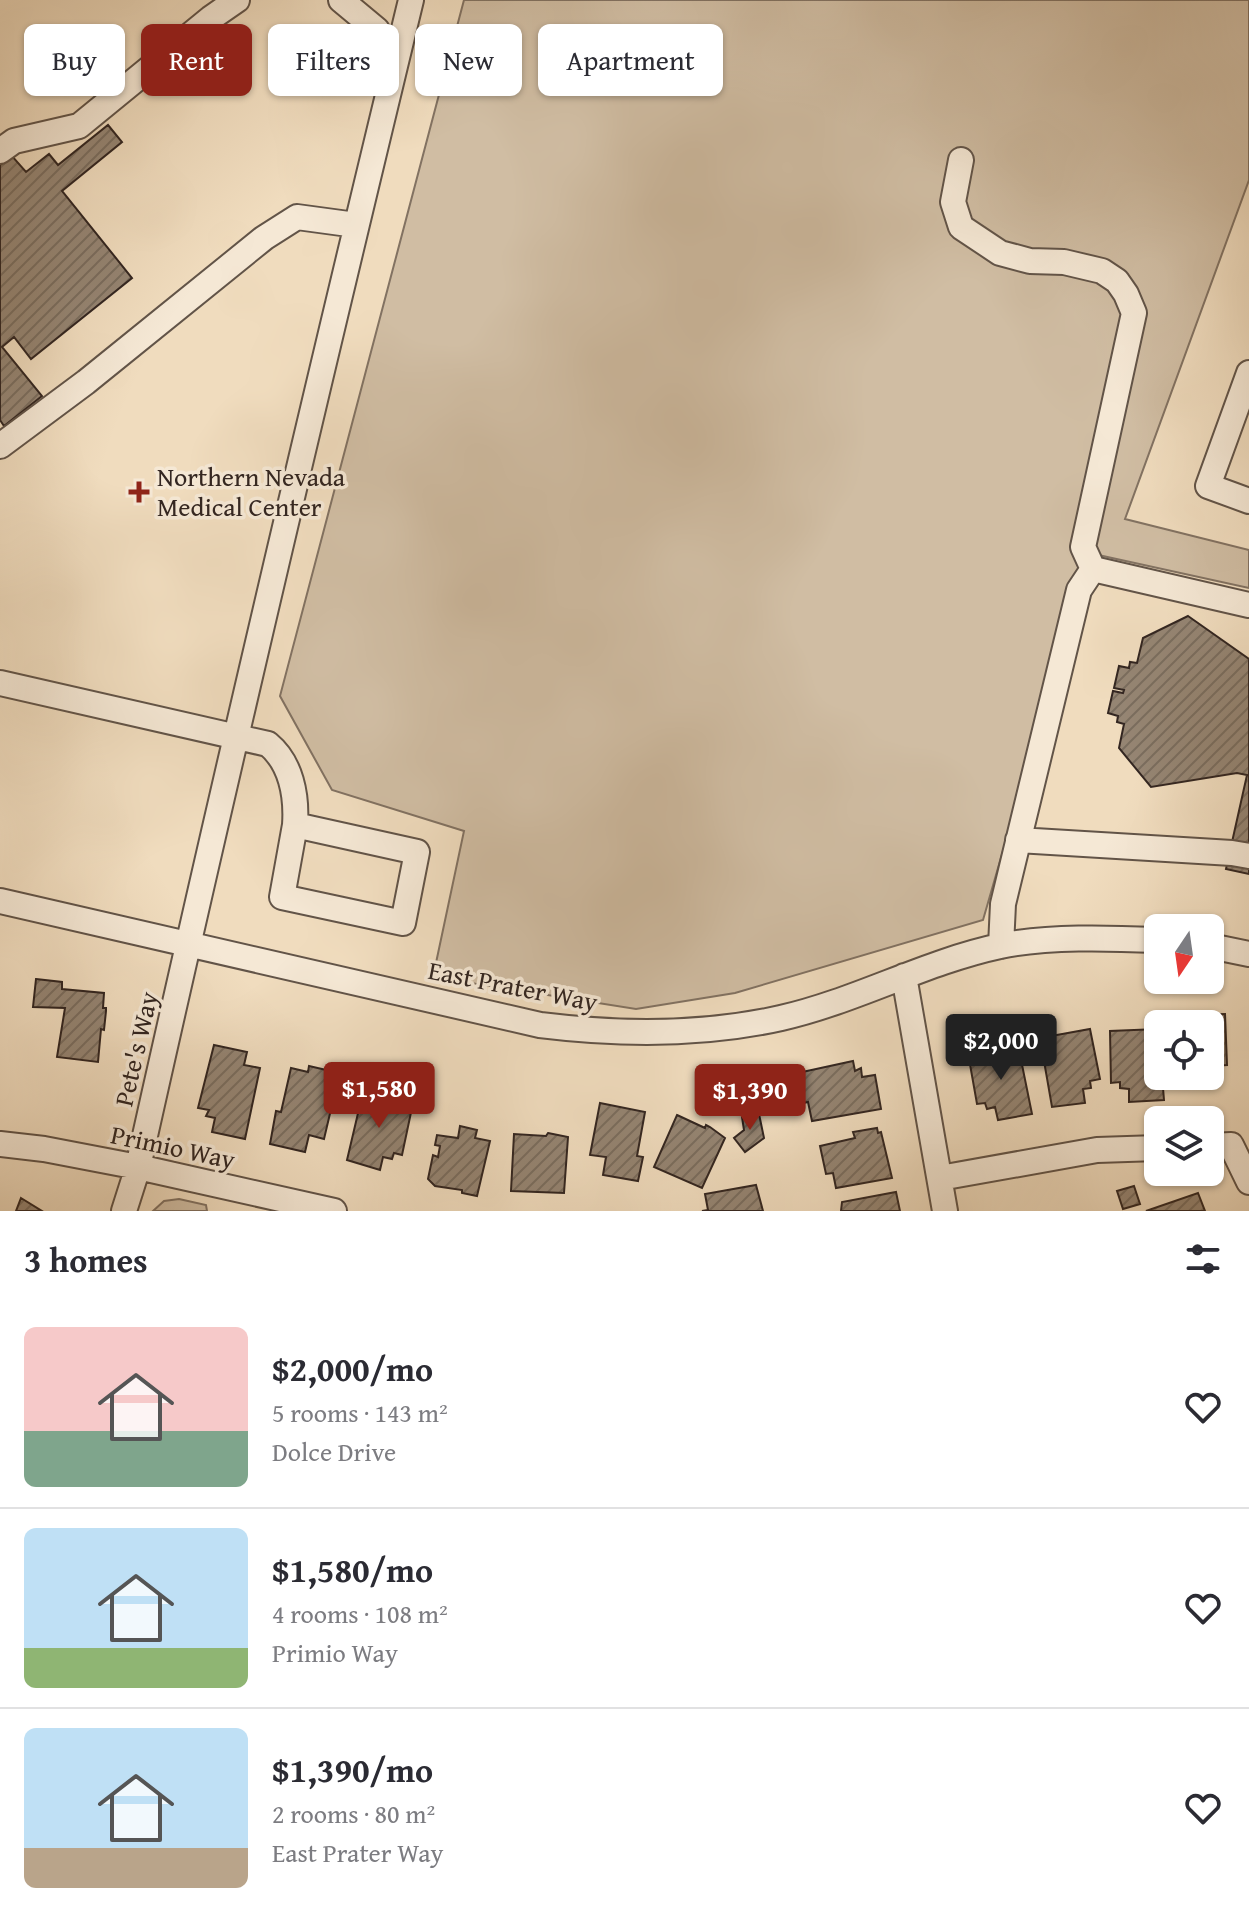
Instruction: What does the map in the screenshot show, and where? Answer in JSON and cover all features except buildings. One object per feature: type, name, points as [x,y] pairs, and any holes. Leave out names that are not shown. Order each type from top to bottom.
[{"type":"street","points":[[0,151],[14,141],[79,126],[237,0]]},
{"type":"street","points":[[341,0],[370,24]]},
{"type":"street","name":"Pete's Way","points":[[399,48],[411,0]]},
{"type":"street","name":"Pete's Way","points":[[124,1211],[138,1167],[387,96]]},
{"type":"street","points":[[961,160],[953,202],[961,227],[1000,253],[1030,261],[1064,262],[1102,271],[1117,281],[1134,313],[1083,547],[1093,569]]},
{"type":"street","points":[[0,446],[97,373],[264,238],[297,217],[356,225]]},
{"type":"street","points":[[1249,373],[1208,486],[1249,501]]},
{"type":"street","points":[[1093,569],[1249,605]]},
{"type":"street","points":[[1001,946],[1003,904],[1079,590],[1093,569]]},
{"type":"street","points":[[0,683],[268,744],[281,755],[297,804],[282,897],[403,923],[417,852],[295,825]]},
{"type":"street","points":[[1018,840],[1249,856]]},
{"type":"street","name":"East Prater Way","points":[[0,901],[540,1025],[598,1032],[722,1029],[783,1017],[840,1001],[904,976],[1001,946],[1104,938],[1144,939]]},
{"type":"street","points":[[1224,949],[1249,954]]},
{"type":"street","points":[[904,976],[945,1211]]},
{"type":"street","name":"Primio Way","points":[[0,1144],[138,1167],[334,1211]]},
{"type":"street","points":[[1224,1145],[1231,1145],[1249,1182]]},
{"type":"street","points":[[940,1178],[1097,1150],[1144,1148]]},
{"type":"green space","points":[[464,0],[1249,0],[1249,180],[1125,519],[1249,550],[1249,588],[1089,553],[983,920],[735,993],[636,1009],[433,977],[464,831],[332,790],[280,696],[439,96],[522,96],[522,24],[458,24]]},
{"type":"green space","points":[[179,1199],[206,1205],[207,1211],[153,1211],[164,1201]]},
{"type":"place","name":"Northern Nevada Medical Center","points":[[139,492]]}]
